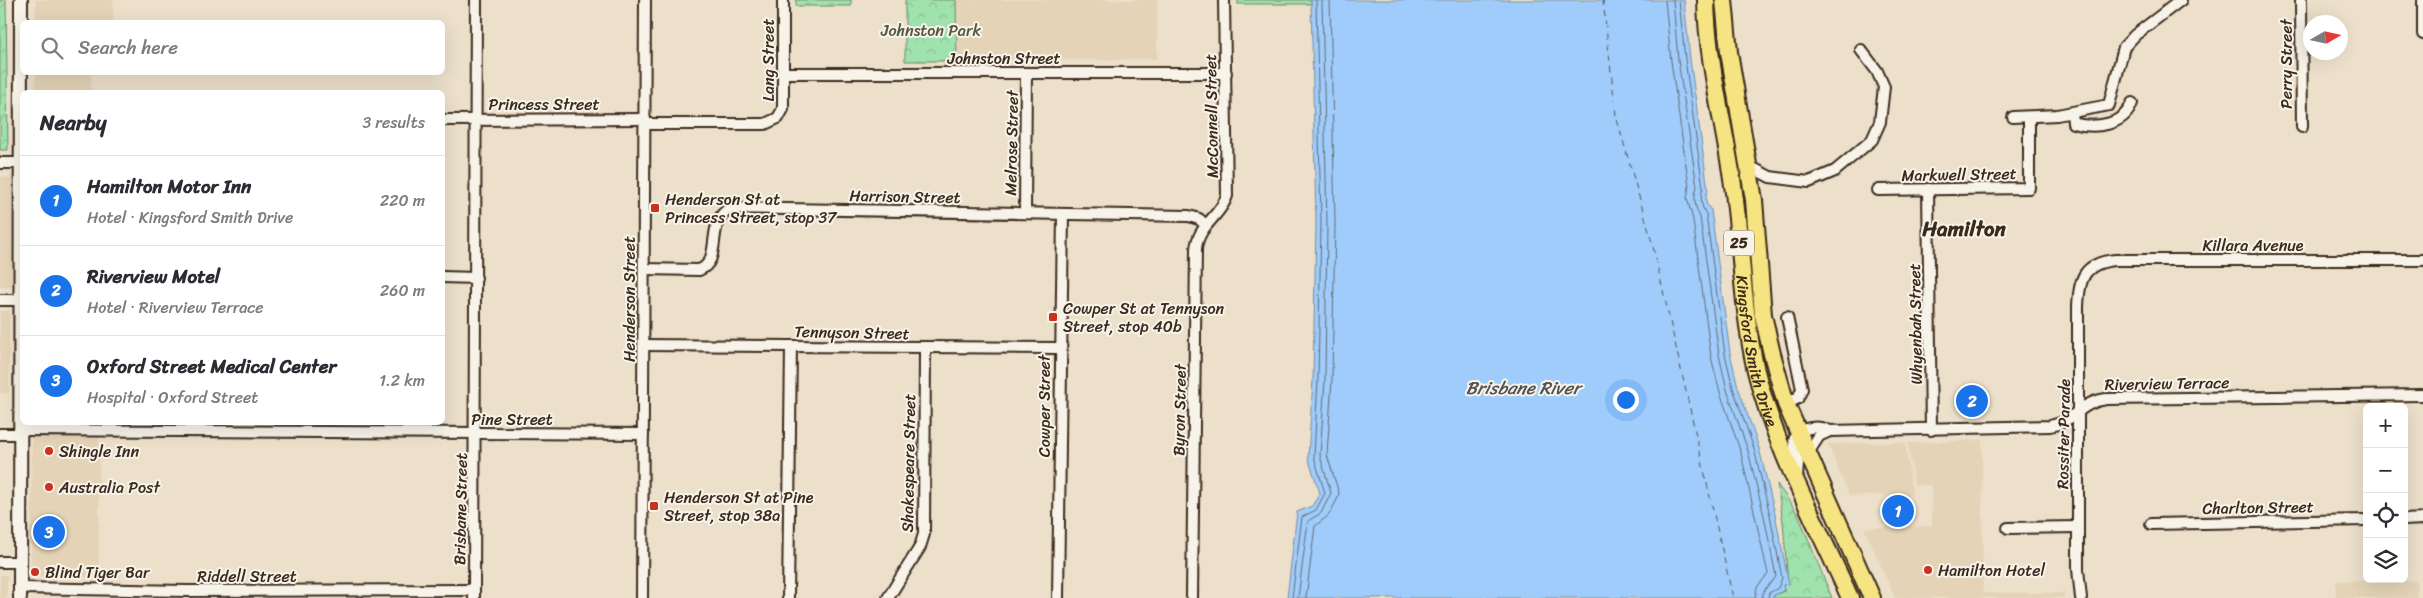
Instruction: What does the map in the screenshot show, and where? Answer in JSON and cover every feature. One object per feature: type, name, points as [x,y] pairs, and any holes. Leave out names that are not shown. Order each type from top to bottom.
[{"type":"highway","name":"Kingsford Smith Drive","points":[[1706,0],[1710,50],[1736,210],[1748,332],[1766,403],[1797,480],[1850,598]]},
{"type":"highway","name":"Kingsford Smith Drive","points":[[1724,0],[1729,52],[1752,188],[1763,315],[1772,354],[1786,404],[1872,598]]},
{"type":"street","points":[[21,0],[21,20]]},
{"type":"street","name":"Brisbane Street","points":[[474,594],[476,0]]},
{"type":"street","name":"Henderson Street","points":[[642,598],[645,0]]},
{"type":"street","name":"Lang Street","points":[[778,118],[782,109],[783,0]]},
{"type":"street","name":"McConnell Street","points":[[1206,225],[1224,204],[1227,196],[1224,0]]},
{"type":"street","points":[[2013,117],[2072,113],[2109,106],[2124,47],[2132,37],[2181,0]]},
{"type":"street","name":"Perry Street","points":[[2301,0],[2302,128]]},
{"type":"street","points":[[2423,0],[2423,34]]},
{"type":"street","points":[[1749,166],[1770,177],[1802,182],[1820,179],[1839,168],[1876,136],[1882,111],[1884,88],[1877,71],[1860,50]]},
{"type":"street","name":"Melrose Street","points":[[1025,213],[1026,72]]},
{"type":"street","name":"Johnston Street","points":[[783,73],[1226,73]]},
{"type":"street","points":[[22,75],[22,90]]},
{"type":"street","points":[[2072,113],[2073,123],[2084,126],[2098,126],[2127,114],[2132,103]]},
{"type":"street","name":"Markwell Street","points":[[1878,190],[2030,188],[2029,117]]},
{"type":"street","name":"Princess Street","points":[[445,120],[765,124],[778,118]]},
{"type":"street","points":[[0,163],[20,163]]},
{"type":"street","points":[[1752,188],[1770,177]]},
{"type":"street","name":"Whyenbah Street","points":[[1928,188],[1931,430]]},
{"type":"street","name":"Harrison Street","points":[[644,270],[704,268],[711,259],[718,220],[722,213],[730,208],[1190,216],[1199,219],[1206,225]]},
{"type":"street","name":"Cowper Street","points":[[1058,598],[1063,214]]},
{"type":"street","name":"Byron Street","points":[[1192,598],[1196,249],[1198,234],[1206,225]]},
{"type":"street","name":"Killara Avenue","points":[[2086,272],[2096,263],[2115,260],[2423,260]]},
{"type":"street","name":"Rossiter Parade","points":[[2081,598],[2078,569],[2078,301],[2080,287],[2086,272]]},
{"type":"street","points":[[445,277],[476,278]]},
{"type":"street","points":[[0,300],[20,300],[20,593]]},
{"type":"street","name":"Kingsford Smith Drive","points":[[1786,404],[1798,398],[1802,389],[1787,317]]},
{"type":"street","name":"Tennyson Street","points":[[644,345],[1060,348]]},
{"type":"street","points":[[788,598],[791,346]]},
{"type":"street","name":"Shakespeare Street","points":[[888,598],[920,547],[924,534],[925,348]]},
{"type":"street","name":"Riverview Terrace","points":[[1799,433],[1818,427],[1830,431],[2050,426],[2066,421],[2091,402],[2119,398],[2423,394]]},
{"type":"street","points":[[1808,453],[1819,436],[1830,431]]},
{"type":"street","name":"Pine Street","points":[[0,434],[20,432],[643,434]]},
{"type":"street","points":[[1797,480],[1798,460],[1793,446],[1799,433]]},
{"type":"street","points":[[2408,520],[2423,519]]},
{"type":"street","name":"Charlton Street","points":[[2150,524],[2363,520]]},
{"type":"street","points":[[2008,528],[2078,527]]},
{"type":"street","points":[[0,562],[20,562]]},
{"type":"street","name":"Riddell Street","points":[[20,593],[474,594]]},
{"type":"shaded area","points":[[36,0],[113,0],[113,20],[36,20]]},
{"type":"shaded area","points":[[956,0],[1157,0],[1157,59],[957,61]]},
{"type":"shaded area","points":[[36,75],[91,75],[91,90],[35,90]]},
{"type":"shaded area","points":[[0,177],[12,178],[12,286],[0,286]]},
{"type":"shaded area","points":[[0,311],[9,311],[9,393],[0,393]]},
{"type":"shaded area","points":[[32,425],[112,425],[112,431],[99,431],[99,577],[31,576]]},
{"type":"shaded area","points":[[1982,440],[1983,593],[2064,593],[2064,598],[1895,598],[1864,528],[1932,526],[1931,485],[1914,485],[1908,443]]},
{"type":"shaded area","points":[[1905,442],[1912,494],[1849,496],[1828,444]]},
{"type":"shaded area","points":[[0,575],[7,575],[7,598],[0,598]]},
{"type":"shaded area","points":[[2336,581],[2408,583],[2408,581],[2417,581],[2417,598],[2336,598]]},
{"type":"green space","points":[[0,0],[6,0],[8,150],[0,150]]},
{"type":"green space","name":"Johnston Park","points":[[796,0],[851,0],[851,6],[796,6]]},
{"type":"green space","name":"Johnston Park","points":[[905,0],[956,0],[957,61],[905,61]]},
{"type":"green space","points":[[1238,0],[1311,0],[1311,4],[1238,4]]},
{"type":"green space","points":[[1777,484],[1798,514],[1832,598],[1773,598],[1773,596],[1784,591],[1783,585],[1788,583],[1783,522]]},
{"type":"water","name":"Brisbane River","points":[[1311,0],[1684,0],[1708,190],[1706,200],[1711,210],[1730,353],[1738,387],[1759,448],[1775,514],[1789,584],[1783,585],[1784,590],[1773,596],[1773,598],[1287,598],[1297,512],[1312,506],[1320,493],[1308,458],[1313,379],[1316,223]]},
{"type":"ferry route","points":[[1603,0],[1616,116],[1652,242],[1733,598]]},
{"type":"place","name":"Henderson St at Princess Street, stop 37","points":[[655,208]]},
{"type":"place","name":"Cowper St at Tennyson Street, stop 40b","points":[[1053,317]]},
{"type":"place","name":"Riverview Motel","points":[[1972,401]]},
{"type":"place","name":"Shingle Inn","points":[[49,451]]},
{"type":"place","name":"Australia Post","points":[[49,487]]},
{"type":"place","name":"Henderson St at Pine Street, stop 38a","points":[[654,506]]},
{"type":"place","name":"Hamilton Motor Inn","points":[[1898,511]]},
{"type":"place","name":"Oxford Street Medical Center","points":[[49,532]]},
{"type":"place","name":"Hamilton Hotel","points":[[1928,570]]},
{"type":"place","name":"Blind Tiger Bar","points":[[35,572]]},
{"type":"district","name":"Hamilton","points":[[1964,229]]}]
